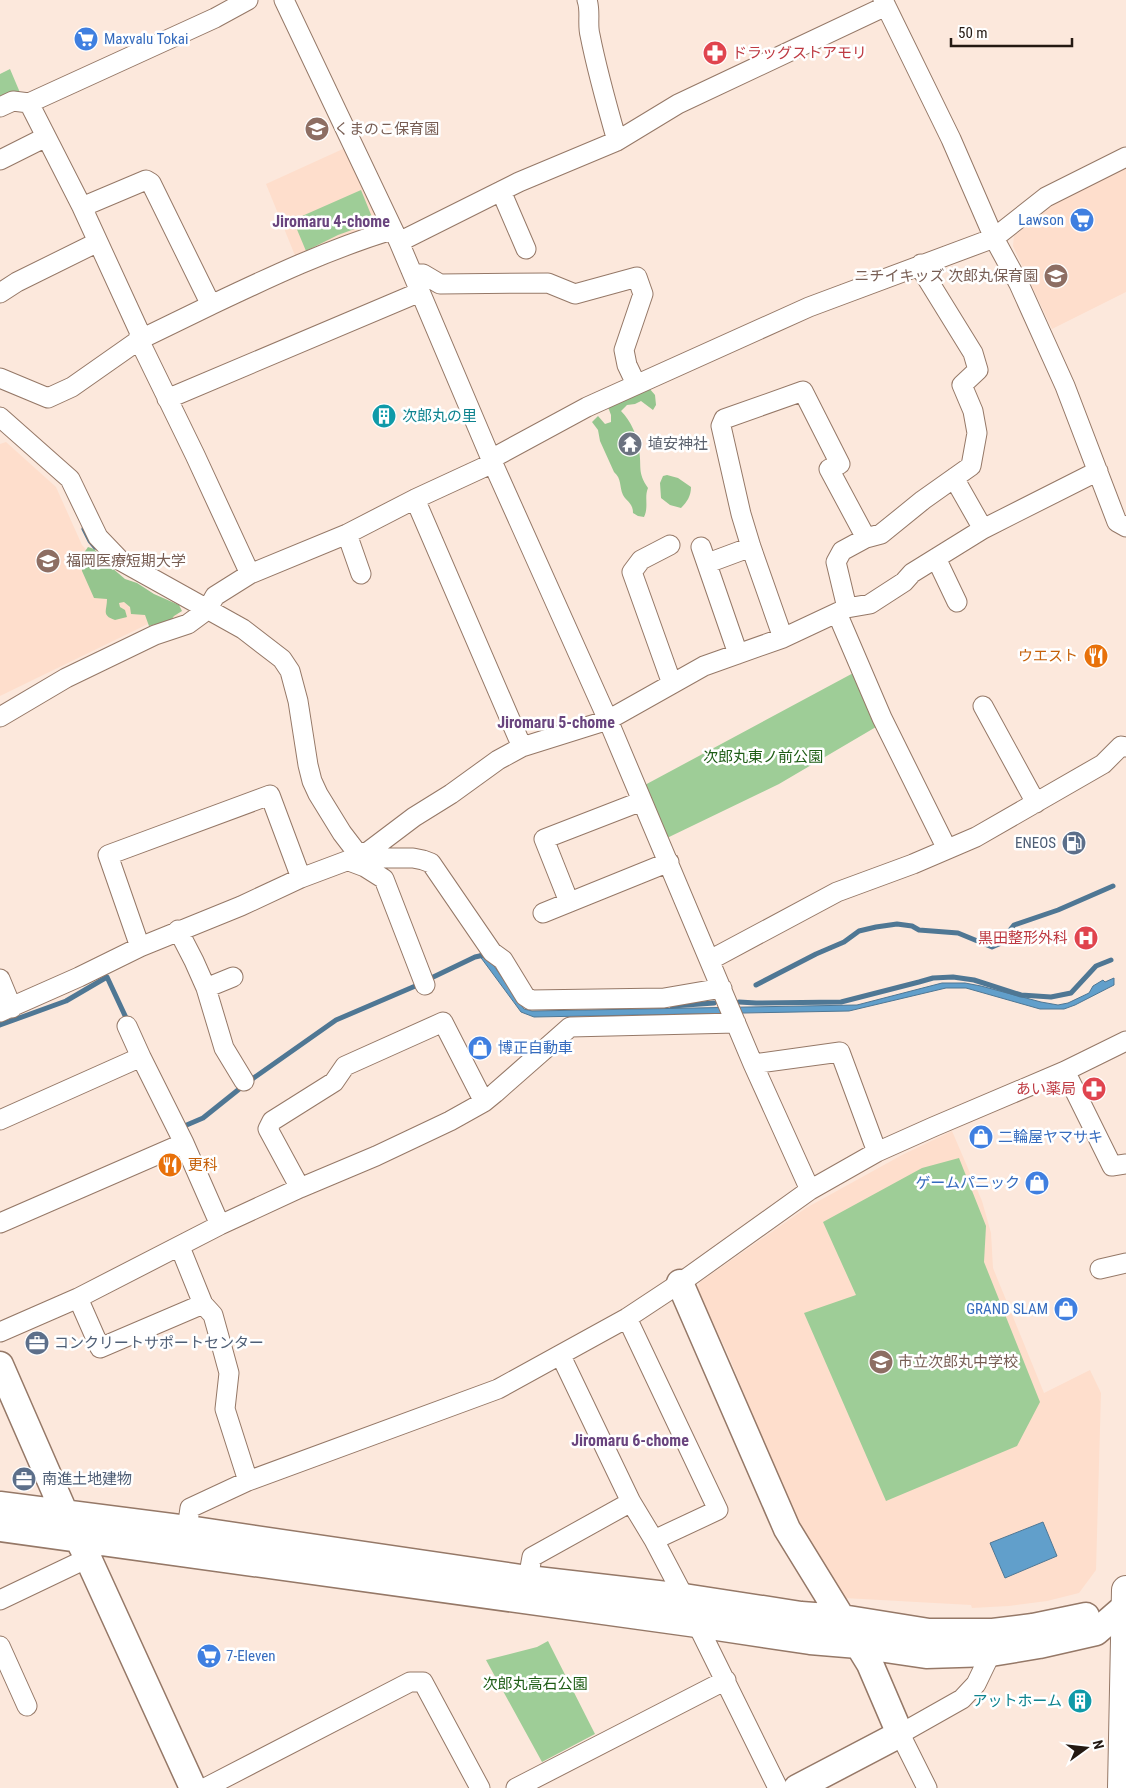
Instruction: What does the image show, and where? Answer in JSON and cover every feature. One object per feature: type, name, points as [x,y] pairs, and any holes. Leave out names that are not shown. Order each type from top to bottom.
[{"type":"highway","points":[[1124,1788],[1126,1590]]},
{"type":"highway","points":[[1124,1788],[1126,1779]]},
{"type":"street","points":[[248,0],[215,18],[16,104],[46,137],[82,207],[139,330],[139,340],[250,574]]},
{"type":"street","points":[[284,0],[329,92],[412,273],[492,461],[608,720],[753,1064],[810,1190]]},
{"type":"street","points":[[587,0],[589,32],[605,102],[618,142]]},
{"type":"street","points":[[7,376],[48,398],[72,388],[139,340],[294,265],[363,239],[395,236],[519,182],[618,142],[678,104],[884,3],[951,139],[994,238],[1019,284],[1065,386],[1117,522],[1126,527]]},
{"type":"street","points":[[0,160],[46,137]]},
{"type":"street","points":[[0,717],[66,678],[155,635],[188,624],[207,610],[215,596],[250,574],[347,534],[415,498],[492,461],[587,407],[636,384],[808,307],[994,238],[1046,197],[1126,157]]},
{"type":"street","points":[[82,207],[146,180],[151,183],[211,305]]},
{"type":"street","points":[[501,191],[526,249]]},
{"type":"street","points":[[0,293],[17,282],[98,242]]},
{"type":"street","points":[[921,264],[923,272],[972,353],[978,370],[962,385],[973,410],[977,433],[971,466],[923,500],[881,534],[866,538],[842,551],[836,562],[842,610],[882,718],[947,849]]},
{"type":"street","points":[[412,273],[423,274],[440,284],[548,283],[575,294],[637,277],[642,294],[624,350],[627,365],[636,384]]},
{"type":"street","points":[[167,399],[420,292]]},
{"type":"street","points":[[783,638],[741,514],[721,426],[724,419],[803,390],[840,464],[829,469],[866,538]]},
{"type":"street","points":[[0,417],[70,479],[98,537],[121,561],[243,629],[282,659],[290,671],[298,701],[312,781],[342,833],[355,850],[357,858],[366,867],[384,879],[425,984]]},
{"type":"street","points":[[0,979],[6,1010],[79,978],[178,930],[241,906],[301,878],[357,858],[414,816],[451,794],[498,760],[522,747],[608,720],[704,666],[783,638],[842,610],[870,604],[904,582],[912,573],[983,529],[1098,471]]},
{"type":"street","points":[[954,478],[983,529]]},
{"type":"street","points":[[415,498],[522,747]]},
{"type":"street","points":[[347,534],[360,574]]},
{"type":"street","points":[[670,545],[641,560],[632,572],[672,684]]},
{"type":"street","points":[[738,654],[705,555],[751,547]]},
{"type":"street","points":[[936,558],[957,602]]},
{"type":"street","points":[[983,706],[1036,803]]},
{"type":"street","points":[[710,960],[837,892],[913,864],[976,837],[1103,764],[1121,746],[1126,748]]},
{"type":"street","points":[[140,947],[108,855],[270,794],[301,878]]},
{"type":"street","points":[[569,902],[544,839],[642,801]]},
{"type":"street","points":[[357,858],[412,858],[431,863],[492,952],[503,960],[525,996],[531,1000],[664,998],[722,988]]},
{"type":"street","points":[[542,913],[669,862]]},
{"type":"street","points":[[178,930],[206,988],[224,1048],[244,1080]]},
{"type":"street","points":[[206,988],[233,976]]},
{"type":"street","points":[[300,1188],[268,1129],[272,1121],[334,1082],[345,1066],[443,1022],[484,1102]]},
{"type":"street","points":[[0,1332],[78,1298],[300,1188],[376,1156],[450,1121],[484,1102],[570,1027],[736,1023]]},
{"type":"street","points":[[126,1026],[184,1143],[220,1226]]},
{"type":"street","points":[[187,1530],[190,1508],[248,1481],[498,1389],[627,1318],[680,1283],[810,1190],[877,1152],[1065,1071],[1126,1041]]},
{"type":"street","points":[[753,1064],[840,1052],[877,1152]]},
{"type":"street","points":[[0,1120],[141,1057]]},
{"type":"street","points":[[1065,1071],[1112,1166],[1126,1164]]},
{"type":"street","points":[[0,1223],[184,1143]]},
{"type":"street","points":[[180,1247],[203,1304],[213,1315],[229,1373],[225,1409],[248,1481]]},
{"type":"street","points":[[1100,1269],[1126,1263]]},
{"type":"street","points":[[680,1283],[787,1529],[870,1664],[900,1734],[927,1788]]},
{"type":"street","points":[[78,1298],[100,1348],[203,1304]]},
{"type":"street","points":[[627,1318],[718,1510],[654,1540]]},
{"type":"street","points":[[561,1356],[631,1502],[654,1540],[684,1597]]},
{"type":"street","points":[[0,1364],[66,1514],[192,1788]]},
{"type":"street","points":[[528,1579],[532,1557],[631,1502]]},
{"type":"street","points":[[0,1505],[528,1579],[684,1597],[801,1615],[842,1618],[929,1632],[993,1632],[1033,1627],[1126,1606]]},
{"type":"street","points":[[0,1528],[82,1548],[697,1624],[810,1641],[858,1645],[926,1655],[991,1653],[1039,1645],[1096,1632],[1126,1606]]},
{"type":"street","points":[[0,1600],[82,1548]]},
{"type":"street","points":[[697,1624],[778,1788]]},
{"type":"street","points":[[0,1646],[27,1706]]},
{"type":"street","points":[[797,1788],[962,1699],[976,1684],[991,1653]]},
{"type":"street","points":[[516,1788],[726,1680]]},
{"type":"street","points":[[204,1788],[410,1682],[423,1682],[480,1788]]},
{"type":"shaded area","points":[[345,148],[381,227],[296,258],[266,184]]},
{"type":"shaded area","points":[[1126,167],[1126,292],[1052,329],[1013,246],[1014,236],[1051,206]]},
{"type":"shaded area","name":"福岡医療短期大学","points":[[6,442],[56,487],[82,545],[111,577],[181,616],[150,623],[0,696],[0,444]]},
{"type":"shaded area","name":"市立次郎丸中学校","points":[[952,1131],[982,1201],[991,1233],[993,1268],[1044,1393],[1090,1370],[1101,1393],[1096,1570],[1079,1593],[1047,1601],[972,1608],[971,1605],[844,1598],[794,1517],[728,1354],[697,1290],[700,1282],[806,1208],[902,1155]]},
{"type":"green space","points":[[10,69],[21,95],[0,103],[0,74]]},
{"type":"green space","points":[[361,190],[374,222],[338,235],[306,251],[293,220]]},
{"type":"green space","points":[[649,388],[655,395],[656,405],[653,410],[641,401],[627,405],[621,411],[628,419],[636,435],[641,473],[648,488],[644,517],[633,513],[631,505],[623,495],[618,477],[600,441],[598,430],[592,422],[598,416],[605,424],[611,422],[608,407]]},
{"type":"green space","points":[[667,475],[678,478],[691,487],[688,499],[681,508],[670,505],[661,498],[660,483],[663,476]]},
{"type":"green space","points":[[88,547],[94,549],[104,560],[107,567],[111,567],[125,579],[137,583],[154,594],[179,605],[182,611],[171,620],[149,626],[145,615],[131,614],[130,607],[124,602],[119,603],[120,607],[125,610],[127,617],[115,620],[108,616],[106,614],[107,599],[94,598],[82,571],[81,557]]},
{"type":"green space","name":"次郎丸東ノ前公園","points":[[857,671],[881,724],[779,784],[667,838],[643,786]]},
{"type":"green space","points":[[959,1158],[986,1226],[984,1262],[1040,1402],[1017,1446],[886,1501],[804,1313],[856,1295],[823,1222],[922,1168]]},
{"type":"green space","name":"次郎丸高石公園","points":[[548,1641],[595,1734],[542,1762],[486,1660],[537,1647]]},
{"type":"water","points":[[483,950],[524,1009],[532,1011],[857,1005],[942,983],[965,983],[981,986],[1058,1005],[1068,1003],[1089,993],[1093,986],[1103,980],[1105,982],[1114,978],[1114,985],[1064,1009],[1040,1009],[966,988],[946,988],[849,1011],[534,1017],[521,1012],[479,955]]},
{"type":"water","points":[[1043,1522],[1057,1556],[1005,1578],[990,1543]]},
{"type":"waterway","points":[[84,529],[95,547]]},
{"type":"waterway","points":[[756,985],[816,954],[844,942],[859,931],[876,927],[897,924],[912,926],[919,930],[958,933],[992,947],[999,944],[1014,925],[1058,910],[1113,886]]},
{"type":"waterway","points":[[427,980],[475,957],[484,955]]},
{"type":"waterway","points":[[739,1002],[841,1002],[933,978],[953,977],[974,980],[1021,995],[1051,997],[1071,993],[1096,966],[1111,960]]},
{"type":"waterway","points":[[0,1025],[66,1001],[107,977],[128,1022]]},
{"type":"waterway","points":[[248,1082],[336,1020],[420,984]]},
{"type":"waterway","points":[[672,1006],[714,1003]]},
{"type":"waterway","points":[[182,1127],[203,1118],[243,1086]]},
{"type":"place","name":"Maxvalu Tokai","points":[[86,39]]},
{"type":"place","name":"ドラッグストアモリ","points":[[715,53]]},
{"type":"place","name":"くまのこ保育園","points":[[317,129]]},
{"type":"place","name":"Lawson","points":[[1082,220]]},
{"type":"place","name":"ニチイキッズ 次郎丸保育園","points":[[1056,276]]},
{"type":"place","name":"次郎丸の里","points":[[384,416]]},
{"type":"place","name":"埴安神社","points":[[630,444]]},
{"type":"place","name":"福岡医療短期大学","points":[[48,561]]},
{"type":"place","name":"ウエスト","points":[[1096,656]]},
{"type":"place","name":"ENEOS","points":[[1074,843]]},
{"type":"place","name":"黒田整形外科","points":[[1086,938]]},
{"type":"place","name":"博正自動車","points":[[480,1048]]},
{"type":"place","name":"あい薬局","points":[[1094,1089]]},
{"type":"place","name":"二輪屋ヤマサキ","points":[[981,1137]]},
{"type":"place","name":"更科","points":[[170,1165]]},
{"type":"place","name":"ゲームパニック","points":[[1037,1183]]},
{"type":"place","name":"GRAND SLAM","points":[[1066,1309]]},
{"type":"place","name":"コンクリートサポートセンター","points":[[37,1343]]},
{"type":"place","name":"市立次郎丸中学校","points":[[881,1362]]},
{"type":"place","name":"南進土地建物","points":[[24,1479]]},
{"type":"place","name":"7-Eleven","points":[[209,1656]]},
{"type":"place","name":"アットホーム","points":[[1080,1701]]},
{"type":"district","name":"Jiromaru 4-chome","points":[[331,221]]},
{"type":"district","name":"Jiromaru 5-chome","points":[[556,722]]},
{"type":"district","name":"Jiromaru 6-chome","points":[[630,1440]]}]
